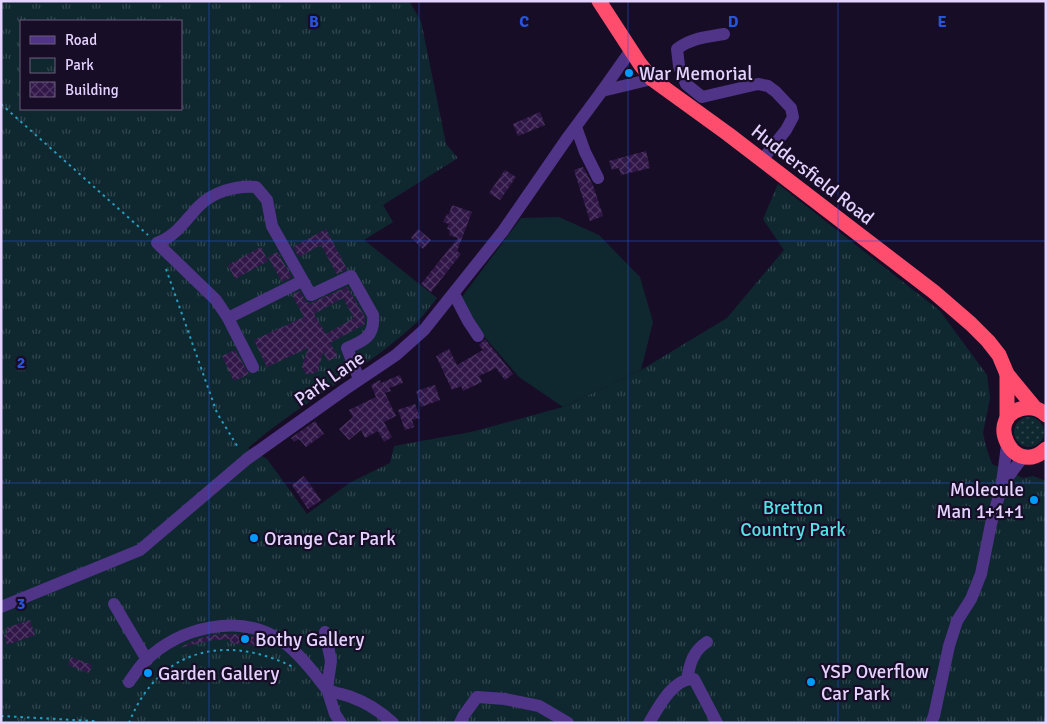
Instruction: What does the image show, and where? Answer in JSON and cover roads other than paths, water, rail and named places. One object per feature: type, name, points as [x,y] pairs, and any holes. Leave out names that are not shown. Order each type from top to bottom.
[{"type":"highway","name":"Huddersfield Road","points":[[598,1],[652,79],[762,160],[934,292],[988,341],[999,355],[1007,374],[1040,411]]},
{"type":"highway","name":"Huddersfield Road","points":[[1007,374],[1007,419],[1004,434],[1007,444]]},
{"type":"highway","name":"Huddersfield Road","points":[[1007,419],[1019,409],[1040,411]]},
{"type":"highway","points":[[1007,444],[1014,453],[1046,462]]},
{"type":"highway","points":[[1026,457],[1036,456],[1046,450]]},
{"type":"street","points":[[724,34],[692,40],[684,44],[677,49],[679,66],[686,84],[702,97],[758,84],[768,86],[791,108],[793,117],[762,160]]},
{"type":"street","name":"Park Lane","points":[[1,607],[140,550],[247,459],[396,354],[424,330],[503,231],[631,50]]},
{"type":"street","points":[[602,92],[652,79]]},
{"type":"street","points":[[576,127],[585,152],[598,178]]},
{"type":"street","points":[[253,367],[228,318],[216,300],[157,242],[168,239],[208,199],[225,191],[244,186],[256,187],[267,200],[272,226],[311,294],[351,276],[373,315],[373,328],[367,337],[347,348],[360,379]]},
{"type":"street","points":[[228,318],[302,281]]},
{"type":"street","points":[[454,294],[478,336]]},
{"type":"street","points":[[931,723],[949,646],[957,621],[971,599],[980,574],[990,524],[1002,485],[1007,444]]},
{"type":"street","points":[[1002,485],[1026,457]]},
{"type":"street","points":[[114,604],[146,660]]},
{"type":"street","points":[[129,682],[146,660],[190,632],[229,625],[264,630],[284,642],[308,665],[327,690],[335,714],[341,723]]},
{"type":"street","points":[[325,632],[331,661],[327,690]]},
{"type":"street","points":[[688,679],[691,662],[698,648],[707,642]]},
{"type":"street","points":[[649,723],[670,691],[688,679],[694,679],[717,723]]},
{"type":"street","points":[[327,690],[367,703],[393,723]]},
{"type":"street","points":[[460,723],[478,697],[505,699],[539,706],[568,723]]},
{"type":"place","name":"War Memorial","points":[[629,73]]},
{"type":"place","name":"Molecule Man 1+1+1","points":[[1034,500]]},
{"type":"place","name":"Orange Car Park","points":[[254,538]]},
{"type":"place","name":"Bothy Gallery","points":[[245,639]]},
{"type":"place","name":"Garden Gallery","points":[[148,673]]},
{"type":"place","name":"YSP Overflow Car Park","points":[[811,682]]},
{"type":"park label","name":"Bretton Country Park","points":[[793,518]]}]
